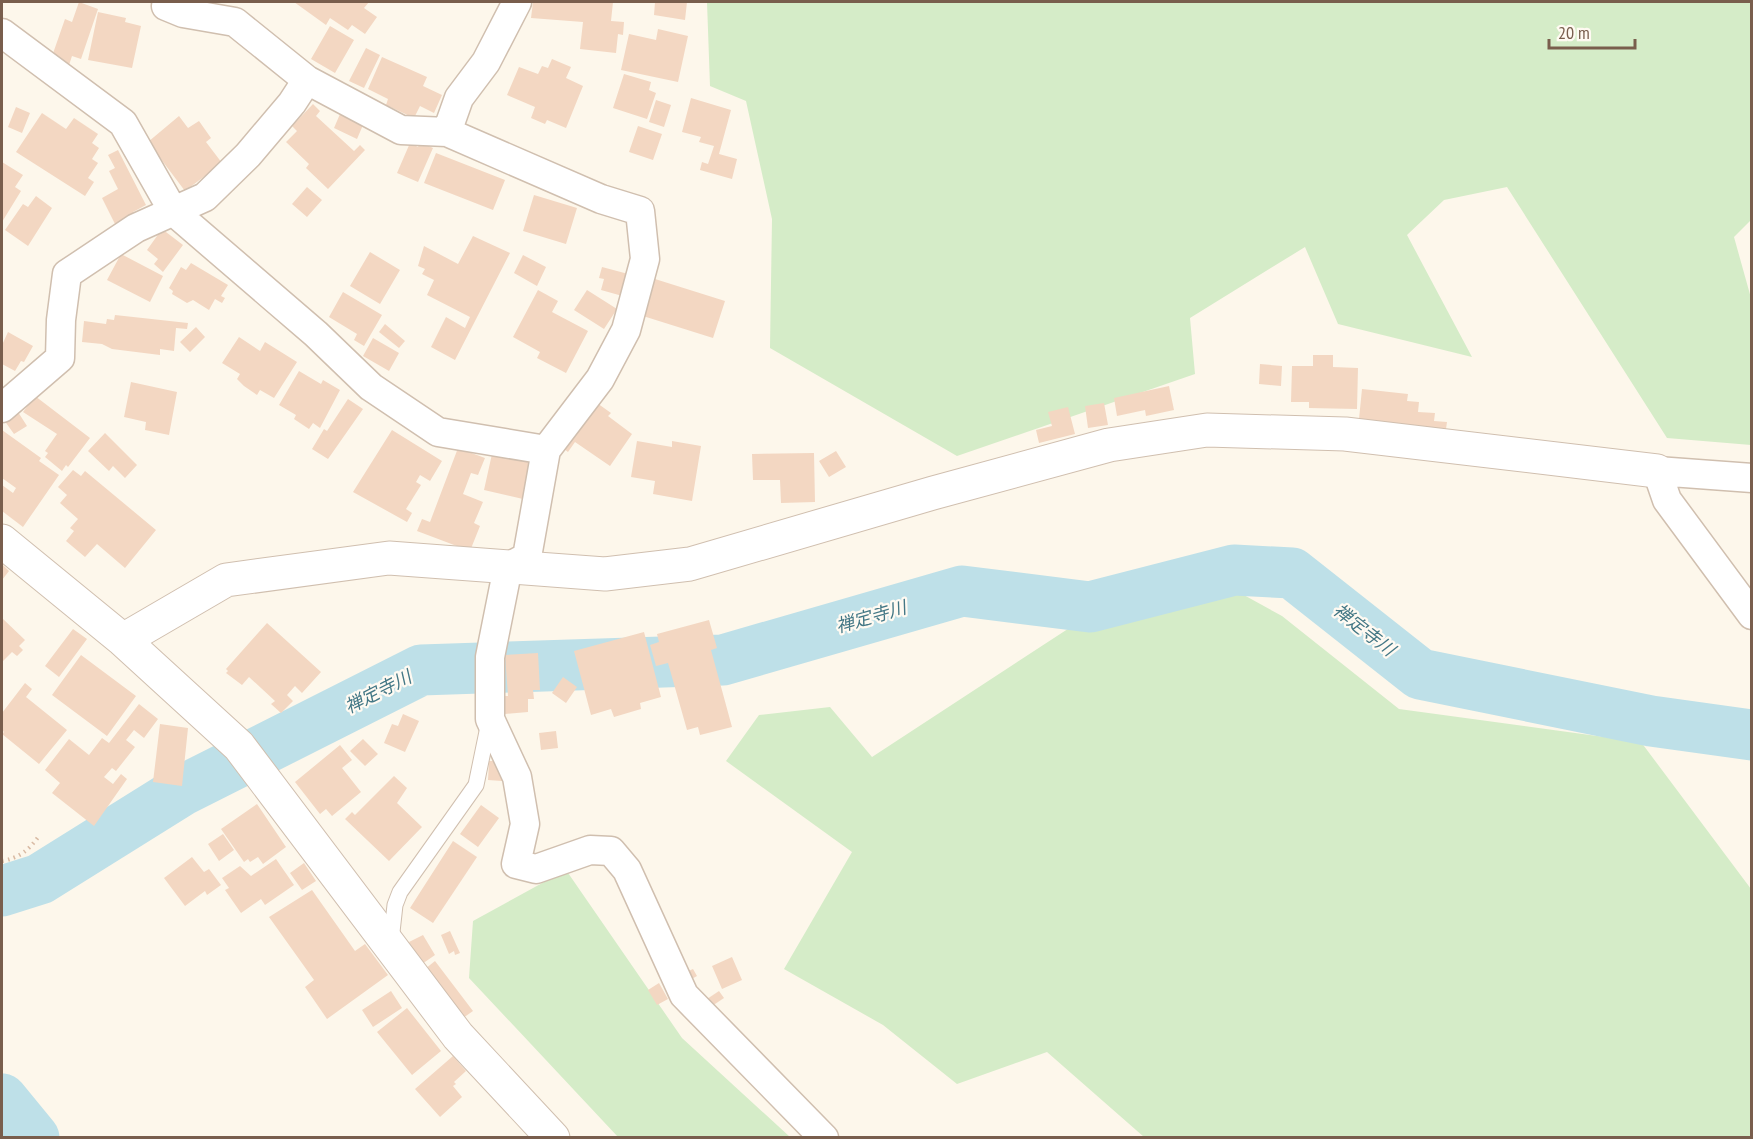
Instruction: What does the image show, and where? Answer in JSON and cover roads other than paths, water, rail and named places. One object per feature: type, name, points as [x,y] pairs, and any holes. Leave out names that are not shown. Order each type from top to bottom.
[{"type":"street","points":[[447,132],[459,98],[486,62],[517,2]]},
{"type":"street","points":[[166,6],[183,13],[235,22],[307,80],[400,130],[447,132],[601,199],[639,211],[645,260],[626,330],[600,379],[546,450],[527,557],[508,567]]},
{"type":"street","points":[[2,33],[123,123],[173,211],[316,334],[371,387],[438,432],[546,450]]},
{"type":"street","points":[[2,408],[60,358],[61,320],[67,274],[136,228],[205,197],[248,155],[292,103],[307,80]]},
{"type":"street","points":[[123,640],[226,580],[389,558],[605,574],[690,564],[922,496],[1109,445],[1207,430],[1345,434],[1657,471],[1752,478]]},
{"type":"street","points":[[1657,471],[1667,500],[1752,615]]},
{"type":"street","points":[[2,541],[123,640],[239,746],[458,1036],[553,1137]]},
{"type":"street","points":[[508,567],[490,657],[489,719],[517,777],[525,824],[516,864],[536,869],[590,850],[610,851],[627,870],[684,995],[824,1137]]},
{"type":"lane","points":[[390,946],[395,905],[400,892],[476,785],[489,719]]},
{"type":"waterway","name":"禅定寺川","points":[[2,891],[40,879],[181,791],[421,670],[723,660],[962,591],[1090,607],[1234,570],[1292,573],[1420,674],[1651,721],[1752,735]]},
{"type":"waterway","points":[[2,1099],[34,1138]]}]
